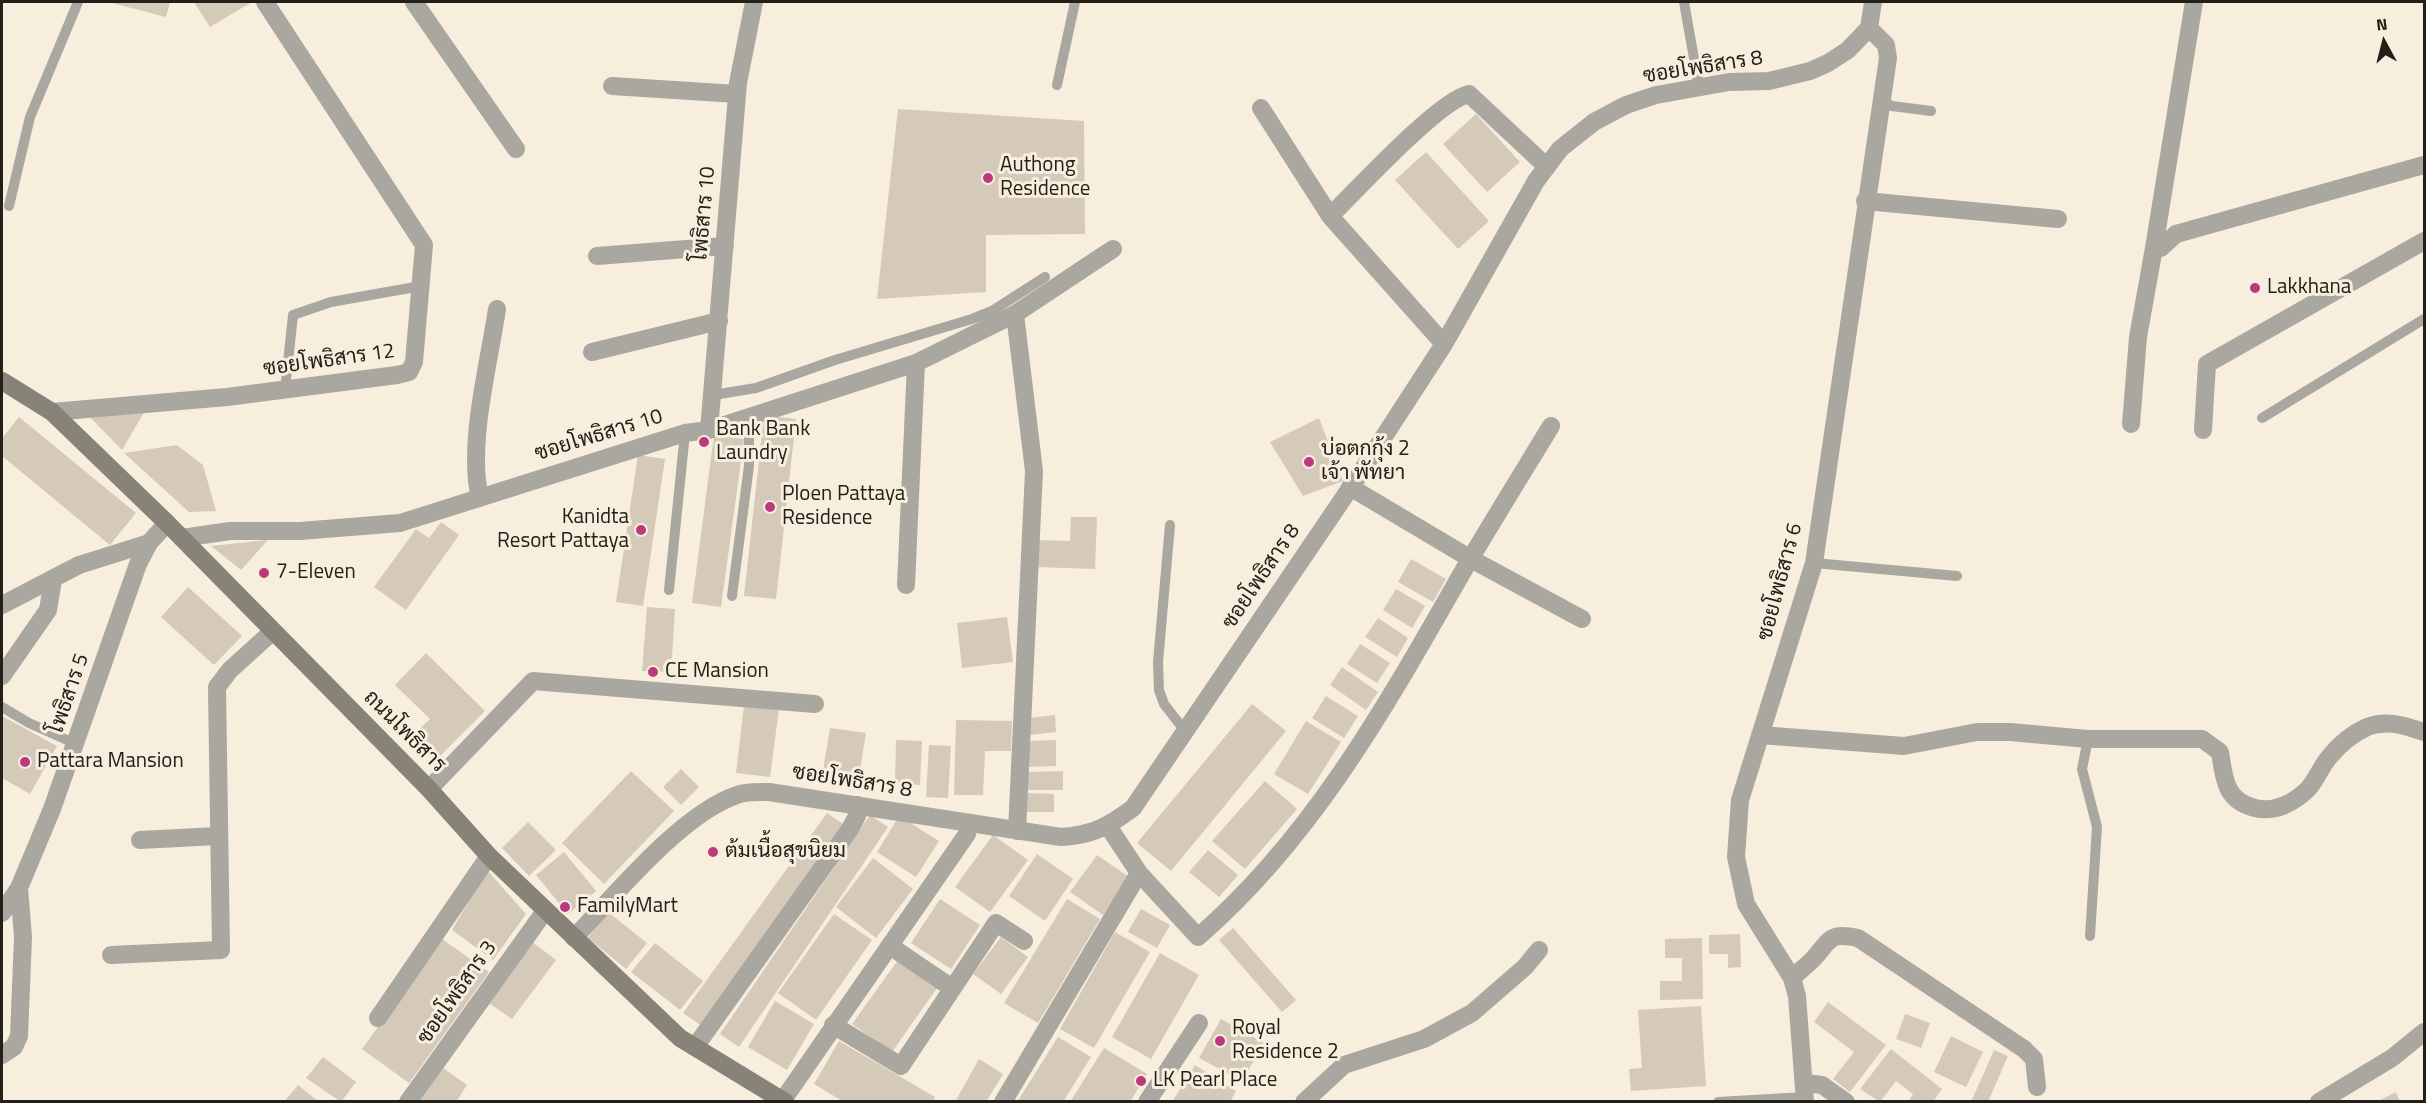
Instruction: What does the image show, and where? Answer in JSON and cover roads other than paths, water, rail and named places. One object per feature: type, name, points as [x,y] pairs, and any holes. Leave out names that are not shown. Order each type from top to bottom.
[{"type":"street","name":"ซอยโพธิสาร 12","points":[[52,412],[285,390],[409,372],[414,362],[424,245],[266,2]]},
{"type":"street","points":[[414,2],[516,148]]},
{"type":"street","name":"โพธิสาร 10","points":[[709,430],[737,94],[754,2]]},
{"type":"street","points":[[1869,28],[1873,2]]},
{"type":"street","points":[[2131,424],[2139,337],[2194,2]]},
{"type":"street","name":"ซอยโพธิสาร 8","points":[[574,938],[659,849],[709,808],[737,795],[769,792],[1061,837],[1084,836],[1107,826],[1133,808],[1444,344],[1502,241],[1547,167],[1560,150],[1594,122],[1626,105],[1656,95],[1729,82],[1769,81],[1810,71],[1848,50],[1869,28]]},
{"type":"street","name":"ซอยโพธิสาร 6","points":[[1805,1094],[1800,1013],[1792,978],[1746,904],[1736,856],[1740,800],[1814,563],[1865,201],[1888,58],[1886,45],[1869,28]]},
{"type":"street","points":[[612,86],[737,94]]},
{"type":"street","points":[[1330,216],[1410,137],[1457,96],[1469,94],[1547,167]]},
{"type":"street","points":[[1261,108],[1330,216],[1444,344]]},
{"type":"street","points":[[2154,248],[2160,249],[2176,234],[2424,165]]},
{"type":"street","points":[[1865,201],[2058,219]]},
{"type":"street","points":[[2203,430],[2207,364],[2424,241]]},
{"type":"street","points":[[597,256],[725,246]]},
{"type":"street","name":"ซอยโพธิสาร 10","points":[[182,538],[230,531],[300,531],[400,523],[686,433],[709,430],[916,363],[1015,314],[1113,249]]},
{"type":"street","points":[[480,498],[476,482],[476,448],[497,309]]},
{"type":"street","points":[[1015,314],[1034,471],[1017,831]]},
{"type":"street","points":[[592,352],[719,321]]},
{"type":"street","points":[[906,585],[916,363]]},
{"type":"street","name":"ถนนโพธิสาร","points":[[2,381],[52,412],[167,523],[429,789],[489,856],[544,911],[680,1038],[784,1101]]},
{"type":"street","points":[[1107,826],[1139,873],[1198,937],[1230,910],[1307,823],[1389,703],[1471,559],[1551,426]]},
{"type":"street","points":[[1350,487],[1471,559],[1582,619]]},
{"type":"street","name":"โพธิสาร 5","points":[[2,913],[20,888],[76,744],[138,564],[149,543],[167,523]]},
{"type":"street","points":[[2,605],[79,565],[149,543]]},
{"type":"street","points":[[2,676],[48,610],[53,580]]},
{"type":"street","points":[[111,955],[220,950],[216,687],[230,670],[272,632]]},
{"type":"street","points":[[429,789],[533,681],[815,704]]},
{"type":"street","points":[[1760,735],[1904,746],[1977,732],[2088,739],[2202,740],[2220,752],[2230,795],[2243,805],[2266,811],[2281,807],[2308,788],[2329,756],[2348,737],[2369,726],[2393,723],[2424,732]]},
{"type":"street","points":[[694,1047],[850,829],[857,816],[858,805]]},
{"type":"street","points":[[784,1101],[833,1025],[967,834],[969,824]]},
{"type":"street","points":[[140,840],[217,836]]},
{"type":"street","points":[[378,1018],[489,856]]},
{"type":"street","points":[[1003,1101],[1139,873]]},
{"type":"street","points":[[2,1055],[14,1047],[19,1036],[23,937],[20,888]]},
{"type":"street","name":"ซอยโพธิสาร 3","points":[[408,1101],[544,911]]},
{"type":"street","points":[[833,1025],[901,1066],[996,923],[1024,941]]},
{"type":"street","points":[[1792,978],[1814,958],[1828,939],[1842,934],[1858,938],[2024,1049],[2034,1059],[2037,1087]]},
{"type":"street","points":[[890,946],[952,988]]},
{"type":"street","points":[[1304,1101],[1344,1065],[1424,1039],[1472,1013],[1525,967],[1539,950]]},
{"type":"street","points":[[1147,1101],[1199,1023]]},
{"type":"street","points":[[2319,1101],[2392,1058],[2424,1032]]},
{"type":"street","points":[[1805,1094],[1822,1085],[1846,1101]]},
{"type":"lane","points":[[9,206],[30,117],[78,2]]},
{"type":"lane","points":[[1057,85],[1075,2]]},
{"type":"lane","points":[[1684,2],[1700,87]]},
{"type":"lane","points":[[1882,101],[1892,106],[1930,111]]},
{"type":"lane","points":[[713,395],[756,388],[835,360],[972,319],[992,311],[1045,277]]},
{"type":"lane","points":[[285,390],[293,315],[331,302],[422,286]]},
{"type":"lane","points":[[2262,418],[2424,319]]},
{"type":"lane","points":[[732,596],[749,466],[749,417]]},
{"type":"lane","points":[[669,590],[686,433]]},
{"type":"lane","points":[[1170,525],[1158,662],[1159,690],[1164,704],[1185,731]]},
{"type":"lane","points":[[1814,563],[1958,576]]},
{"type":"lane","points":[[2,707],[29,723],[76,744]]},
{"type":"lane","points":[[2088,739],[2082,769],[2097,827],[2090,936]]},
{"type":"lane","points":[[1718,1101],[1805,1094]]},
{"type":"place","name":"Authong Residence","points":[[988,178]]},
{"type":"place","name":"Lakkhana","points":[[2255,288]]},
{"type":"place","name":"Bank Bank Laundry","points":[[704,442]]},
{"type":"place","name":"บ่อตกกุ้ง 2 เจ้า พัทยา","points":[[1309,462]]},
{"type":"place","name":"Ploen Pattaya Residence","points":[[770,507]]},
{"type":"place","name":"Kanidta Resort Pattaya","points":[[641,530]]},
{"type":"place","name":"7-Eleven","points":[[264,573]]},
{"type":"place","name":"CE Mansion","points":[[653,672]]},
{"type":"place","name":"Pattara Mansion","points":[[25,762]]},
{"type":"place","name":"ต้มเนื้อสุขนิยม","points":[[713,852]]},
{"type":"place","name":"FamilyMart","points":[[565,907]]},
{"type":"place","name":"Royal Residence 2","points":[[1220,1041]]},
{"type":"place","name":"LK Pearl Place","points":[[1141,1081]]}]
